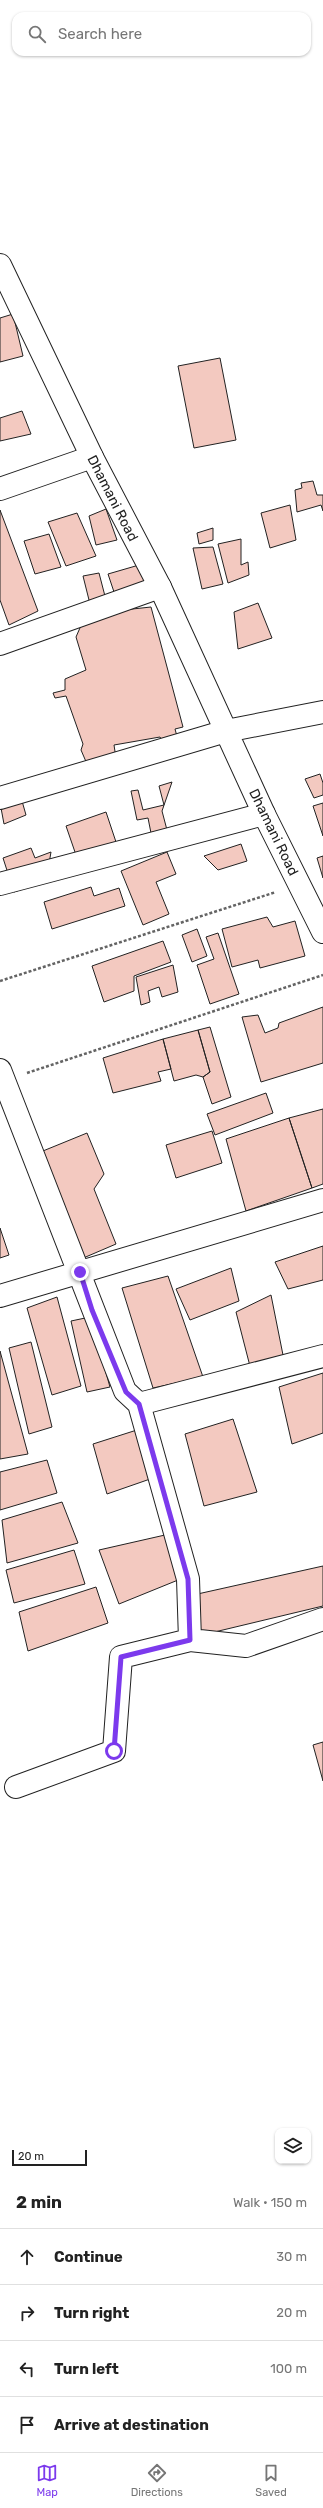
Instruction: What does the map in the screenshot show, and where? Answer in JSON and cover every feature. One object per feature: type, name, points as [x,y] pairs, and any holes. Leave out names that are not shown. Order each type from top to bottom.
[{"type":"street","name":"Dhamani Road","points":[[0,265],[92,457],[160,587],[264,814],[323,932]]},
{"type":"street","points":[[0,489],[92,457]]},
{"type":"street","points":[[0,644],[160,587]]},
{"type":"street","points":[[0,798],[226,731],[323,712]]},
{"type":"street","points":[[0,884],[264,814]]},
{"type":"street","points":[[2,1075],[80,1272],[92,1310],[126,1392],[139,1404],[188,1579],[190,1640]]},
{"type":"street","points":[[0,1296],[323,1200]]},
{"type":"street","points":[[139,1404],[323,1356]]},
{"type":"street","points":[[16,1787],[114,1751],[121,1657],[190,1640],[246,1646],[323,1619]]},
{"type":"path","points":[[0,981],[299,884]]},
{"type":"path","points":[[2,1075],[323,975]]},
{"type":"building","points":[[13,314],[23,356],[0,362],[0,318]]},
{"type":"building","points":[[220,358],[236,440],[194,448],[178,366]]},
{"type":"building","points":[[22,411],[31,434],[0,441],[0,418]]},
{"type":"building","points":[[313,481],[317,495],[323,495],[323,511],[321,505],[297,512],[295,490],[302,488],[301,483]]},
{"type":"building","points":[[290,505],[296,540],[270,548],[261,513]]},
{"type":"building","points":[[106,509],[117,540],[96,545],[89,516]]},
{"type":"building","points":[[0,510],[38,611],[9,625],[0,600]]},
{"type":"building","points":[[77,513],[96,556],[66,566],[48,522]]},
{"type":"building","points":[[213,528],[213,540],[199,544],[197,533]]},
{"type":"building","points":[[49,534],[61,567],[35,574],[24,541]]},
{"type":"building","points":[[241,539],[241,565],[248,562],[249,575],[228,583],[218,544]]},
{"type":"building","points":[[213,547],[223,584],[202,589],[193,548]]},
{"type":"building","points":[[139,565],[146,584],[114,592],[108,574]]},
{"type":"building","points":[[99,573],[106,600],[90,604],[83,576]]},
{"type":"building","points":[[258,603],[272,638],[238,649],[234,612]]},
{"type":"building","points":[[151,607],[183,727],[175,729],[178,740],[164,744],[160,737],[114,745],[116,758],[87,764],[81,750],[83,744],[66,696],[55,698],[53,693],[65,690],[65,679],[86,670],[76,637],[86,614]]},
{"type":"building","points":[[320,774],[323,783],[323,795],[314,798],[305,779]]},
{"type":"building","points":[[172,782],[162,811],[167,830],[151,833],[148,818],[137,820],[131,791],[138,790],[143,810],[164,805],[159,786]]},
{"type":"building","points":[[22,801],[26,815],[4,824],[1,808]]},
{"type":"building","points":[[323,803],[323,836],[313,806]]},
{"type":"building","points":[[106,812],[116,842],[76,855],[66,826]]},
{"type":"building","points":[[241,844],[247,861],[218,870],[204,856]]},
{"type":"building","points":[[31,848],[35,858],[51,852],[46,881],[14,892],[3,858]]},
{"type":"building","points":[[167,852],[176,874],[156,882],[169,914],[143,925],[121,871]]},
{"type":"building","points":[[323,856],[323,878],[317,858]]},
{"type":"building","points":[[91,887],[94,896],[119,888],[125,906],[52,929],[44,902]]},
{"type":"building","points":[[267,917],[273,927],[295,921],[305,956],[260,968],[258,960],[232,967],[222,929]]},
{"type":"building","points":[[197,929],[207,956],[192,962],[182,935]]},
{"type":"building","points":[[218,933],[239,994],[210,1004],[197,965],[214,959],[206,937]]},
{"type":"building","points":[[163,941],[171,962],[134,976],[134,991],[104,1002],[92,966]]},
{"type":"building","points":[[173,965],[178,992],[162,997],[159,987],[148,991],[150,1002],[141,1005],[136,977]]},
{"type":"building","points":[[323,1007],[323,1063],[261,1082],[242,1017],[258,1015],[265,1033],[278,1028],[279,1023]]},
{"type":"building","points":[[210,1027],[231,1097],[212,1104],[203,1077],[210,1072],[198,1030]]},
{"type":"building","points":[[198,1030],[210,1072],[203,1077],[196,1075],[174,1081],[163,1039]]},
{"type":"building","points":[[163,1039],[171,1069],[158,1072],[161,1081],[113,1093],[103,1058]]},
{"type":"building","points":[[266,1093],[273,1113],[215,1135],[207,1114]]},
{"type":"building","points":[[323,1109],[323,1184],[312,1188],[289,1118]]},
{"type":"building","points":[[289,1118],[312,1188],[246,1211],[226,1139]]},
{"type":"building","points":[[212,1131],[222,1163],[176,1178],[166,1145]]},
{"type":"building","points":[[87,1133],[104,1174],[94,1189],[116,1244],[81,1259],[38,1153]]},
{"type":"building","points":[[0,1228],[9,1255],[0,1258]]},
{"type":"building","points":[[323,1246],[323,1280],[288,1289],[275,1262]]},
{"type":"building","points":[[231,1268],[239,1301],[190,1320],[176,1289]]},
{"type":"building","points":[[168,1276],[203,1377],[153,1388],[122,1288]]},
{"type":"building","points":[[271,1295],[285,1365],[252,1374],[236,1312]]},
{"type":"building","points":[[57,1297],[81,1386],[52,1395],[27,1308]]},
{"type":"building","points":[[90,1317],[110,1387],[87,1392],[71,1321]]},
{"type":"building","points":[[31,1342],[52,1427],[29,1434],[9,1348]]},
{"type":"building","points":[[0,1351],[28,1454],[0,1459]]},
{"type":"building","points":[[323,1373],[323,1433],[292,1444],[279,1387]]},
{"type":"building","points":[[233,1419],[257,1492],[204,1506],[185,1434]]},
{"type":"building","points":[[140,1429],[153,1478],[107,1494],[93,1444]]},
{"type":"building","points":[[47,1460],[57,1493],[0,1510],[0,1472]]},
{"type":"building","points":[[62,1502],[78,1543],[7,1563],[2,1520]]},
{"type":"building","points":[[165,1535],[183,1578],[119,1604],[99,1550]]},
{"type":"building","points":[[74,1550],[85,1584],[14,1603],[6,1570]]},
{"type":"building","points":[[323,1566],[323,1606],[202,1635],[193,1595]]},
{"type":"building","points":[[96,1587],[108,1623],[28,1651],[19,1612]]},
{"type":"building","points":[[323,1742],[323,1781],[313,1745]]},
{"type":"route","points":[[80,1272],[92,1310],[126,1392],[139,1404],[188,1579],[190,1640],[121,1657],[114,1751]]}]
